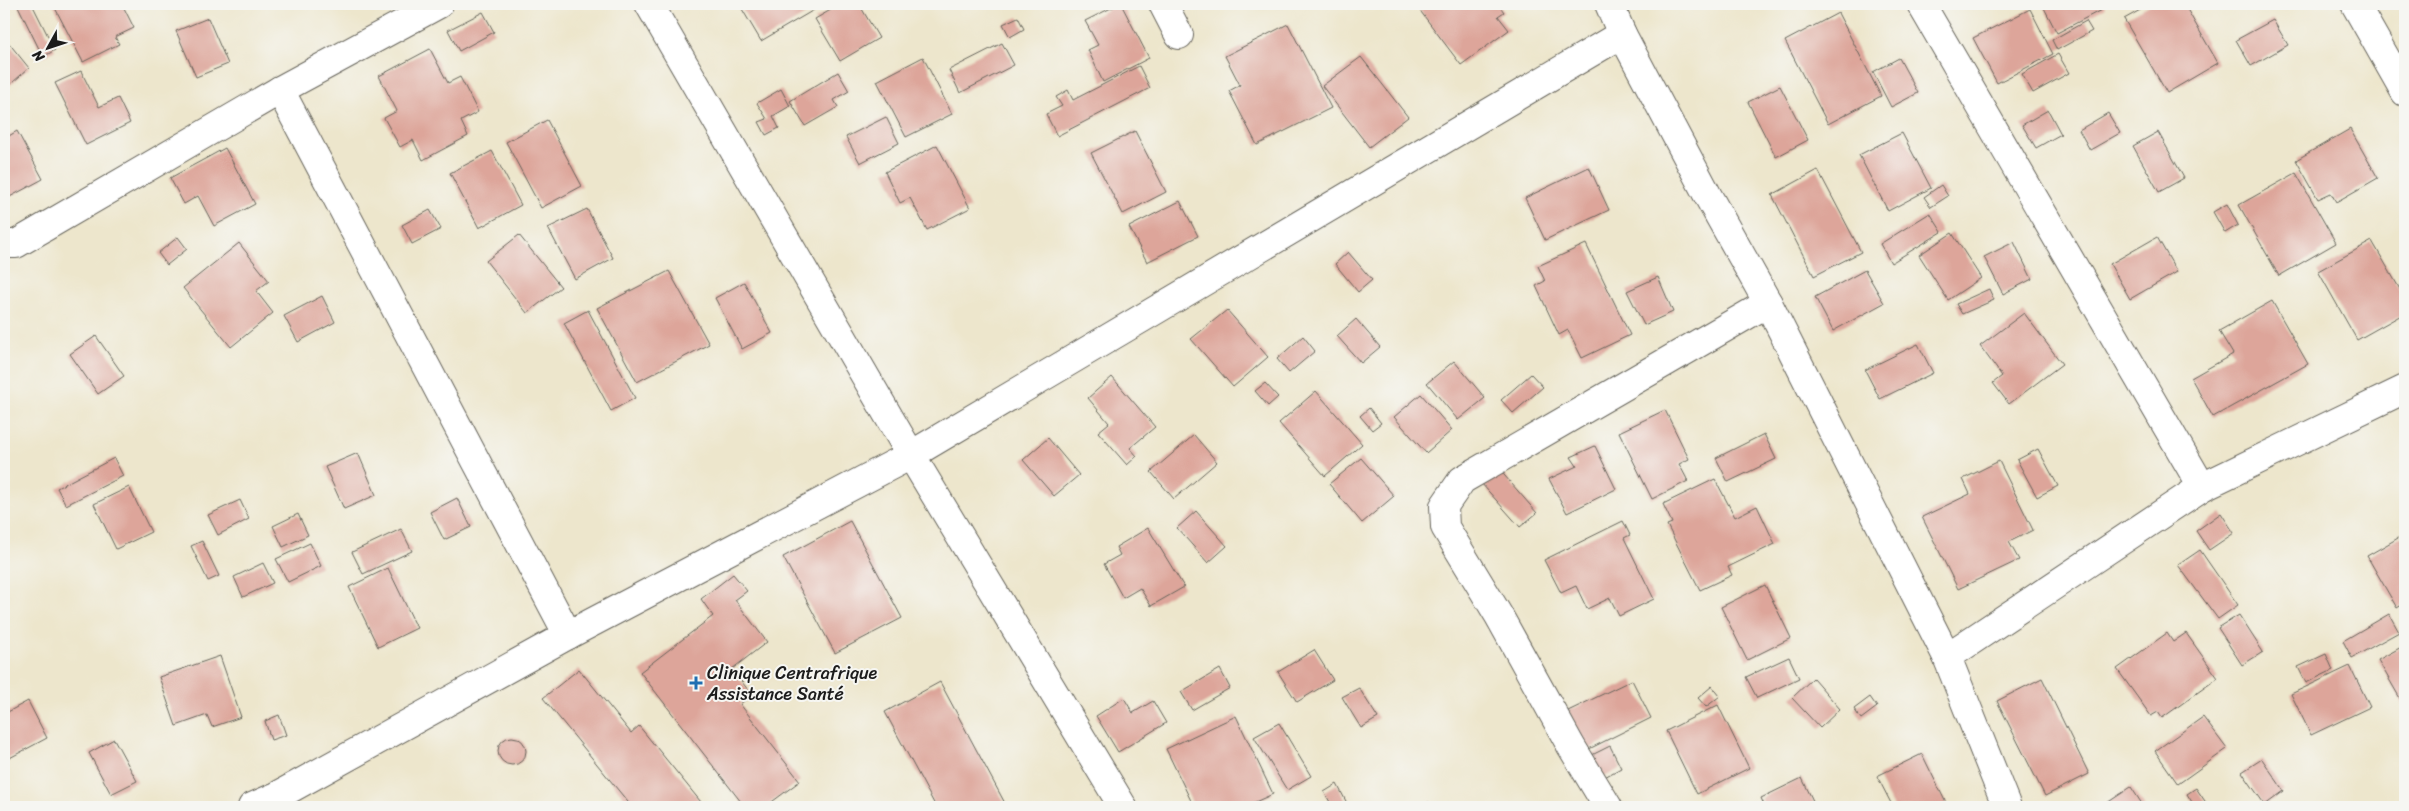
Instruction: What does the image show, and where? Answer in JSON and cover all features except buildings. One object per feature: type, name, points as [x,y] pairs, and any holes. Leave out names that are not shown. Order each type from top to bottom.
[{"type":"street","points":[[4,244],[16,244],[280,90],[439,4]]},
{"type":"street","points":[[649,4],[911,455],[1123,807]]},
{"type":"street","points":[[1163,4],[1180,35]]},
{"type":"street","points":[[1609,4],[1622,34],[1708,196],[1768,303],[1947,657],[2007,807]]},
{"type":"street","points":[[1921,4],[2202,487]]},
{"type":"street","points":[[2356,4],[2405,92]]},
{"type":"street","points":[[252,807],[277,796],[568,635],[911,455],[1622,34]]},
{"type":"street","points":[[280,90],[568,635]]},
{"type":"street","points":[[1608,807],[1571,746],[1499,616],[1445,527],[1444,506],[1462,480],[1768,303]]},
{"type":"street","points":[[1947,657],[2202,487],[2405,389]]},
{"type":"place","name":"Clinique Centrafrique Assistance Santé","points":[[696,683]]}]
